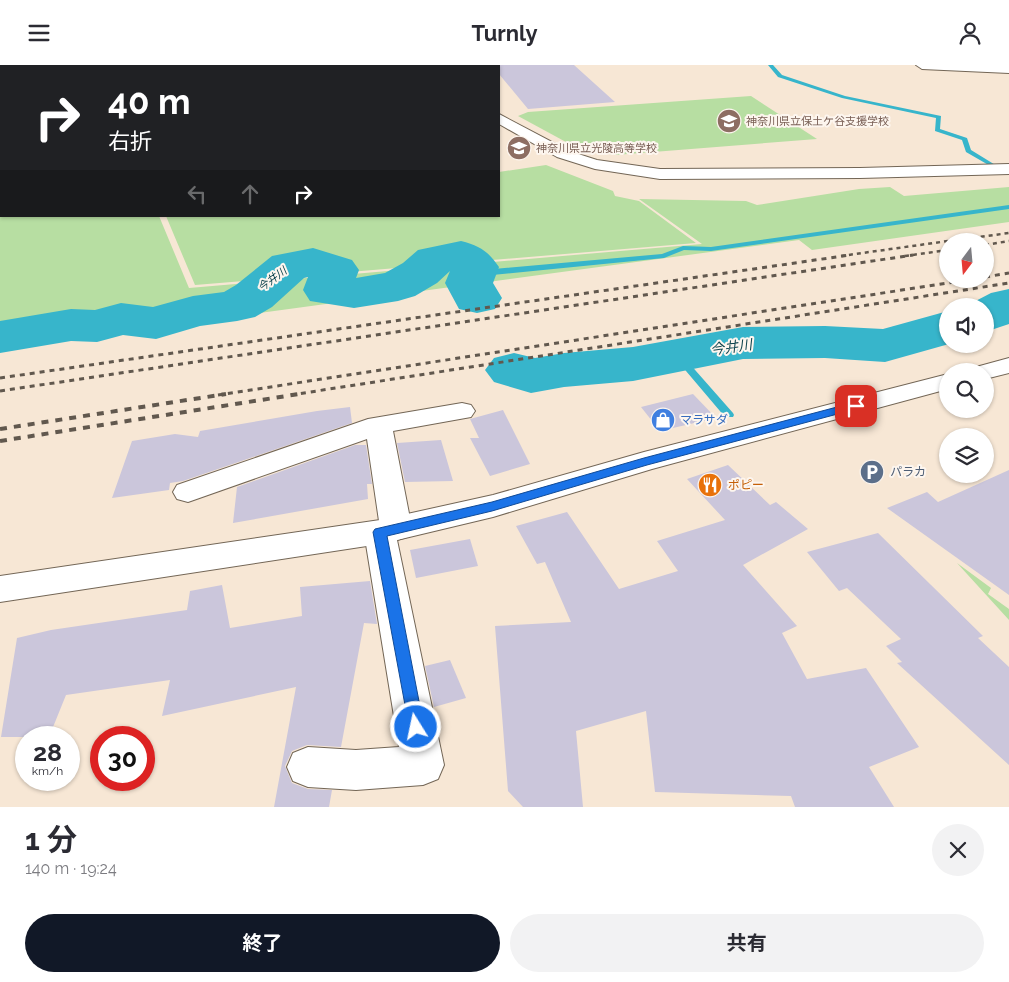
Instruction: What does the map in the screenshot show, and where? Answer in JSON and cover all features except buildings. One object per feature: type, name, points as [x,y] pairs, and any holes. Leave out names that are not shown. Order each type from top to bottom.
[{"type":"street","points":[[922,65],[1009,66]]},
{"type":"street","points":[[500,119],[564,154],[595,164],[660,174],[860,173],[1009,169]]},
{"type":"street","points":[[994,369],[1009,365]]},
{"type":"street","points":[[0,589],[388,531],[492,506],[644,462],[939,383]]},
{"type":"street","points":[[188,492],[378,425],[462,411]]},
{"type":"street","points":[[308,767],[356,771],[423,765],[388,531],[378,425]]},
{"type":"green space","points":[[751,96],[817,139],[615,155],[577,148],[518,116],[528,112]]},
{"type":"green space","points":[[546,165],[613,191],[615,196],[639,201],[696,243],[195,285],[166,217],[500,217],[500,172]]},
{"type":"green space","points":[[890,187],[904,196],[1009,187],[1009,222],[812,250],[799,240],[0,348],[0,217],[159,217],[189,288],[702,244],[639,199],[746,201],[757,205],[859,189]]},
{"type":"green space","points":[[957,563],[991,588],[988,594],[1009,609],[1009,620]]},
{"type":"waterway","points":[[770,65],[780,76],[844,97],[939,117],[937,130],[965,139],[968,151],[994,166]]},
{"type":"waterway","points":[[472,274],[664,256],[683,248],[711,249],[1009,207]]},
{"type":"waterway","name":"今井川","points":[[0,337],[71,325],[97,326],[121,319],[156,323],[193,311],[237,306],[254,296],[289,266],[313,262],[335,270],[328,290],[354,293],[398,286],[420,273],[434,260],[461,255],[475,267],[469,283],[477,298]]},
{"type":"waterway","name":"今井川","points":[[994,312],[1009,304]]},
{"type":"waterway","name":"今井川","points":[[514,370],[531,376],[564,370],[633,364],[743,343],[825,342],[885,346],[939,330]]},
{"type":"waterway","points":[[678,356],[729,415]]},
{"type":"railway","points":[[994,235],[1009,233]]},
{"type":"railway","points":[[994,244],[1009,241]]},
{"type":"railway","points":[[841,256],[939,242]]},
{"type":"railway","points":[[905,256],[939,251]]},
{"type":"railway","points":[[0,378],[850,255]]},
{"type":"railway","points":[[0,391],[913,255]]},
{"type":"railway","points":[[994,276],[1009,273]]},
{"type":"railway","points":[[291,395],[1009,283]]},
{"type":"railway","points":[[218,395],[939,284]]},
{"type":"railway","points":[[0,429],[226,394]]},
{"type":"railway","points":[[0,441],[299,394]]},
{"type":"place","name":"神奈川県立保土ケ谷支援学校","points":[[729,121]]},
{"type":"place","name":"神奈川県立光陵高等学校","points":[[519,148]]},
{"type":"place","name":"マラサダ","points":[[663,420]]},
{"type":"place","name":"パラカ","points":[[872,472]]},
{"type":"place","name":"ポピー","points":[[710,485]]},
{"type":"route","points":[[416,727],[380,532],[492,506],[644,462],[856,406]]}]
